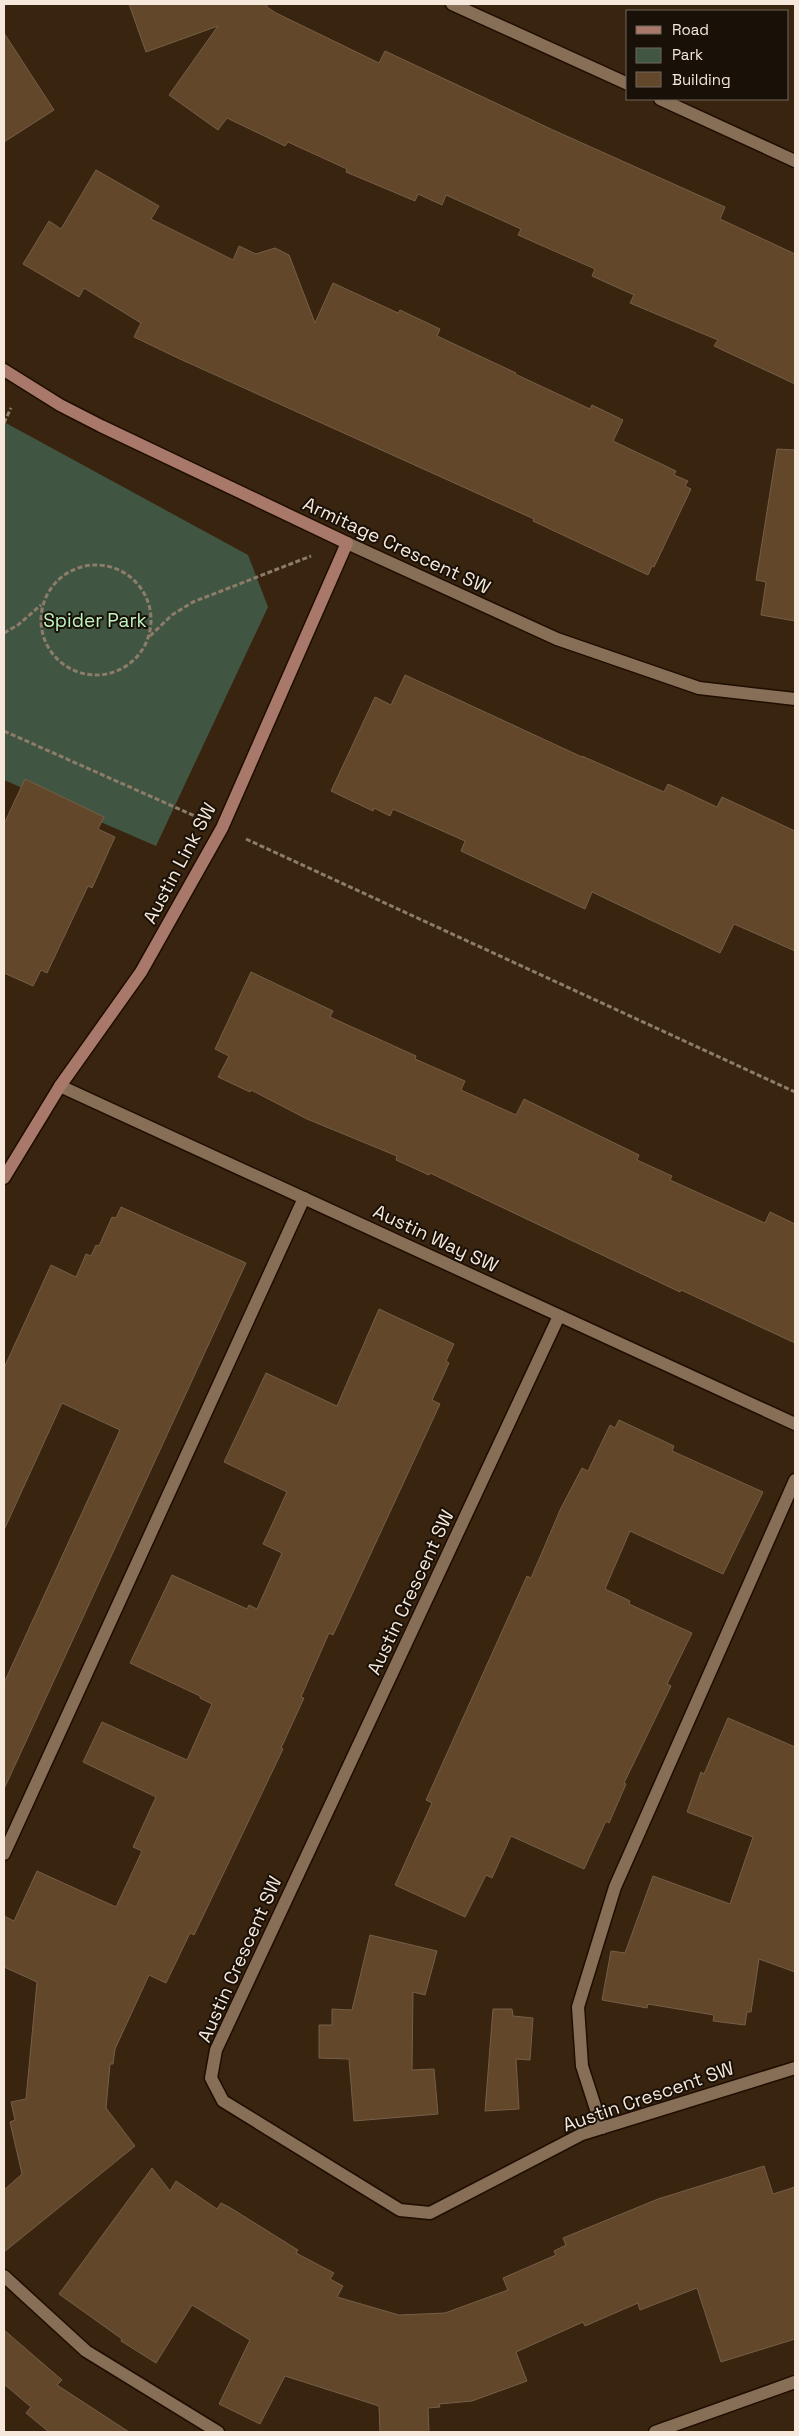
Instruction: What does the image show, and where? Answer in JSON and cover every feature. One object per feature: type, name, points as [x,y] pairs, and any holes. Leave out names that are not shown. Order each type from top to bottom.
[{"type":"street","points":[[452,4],[626,83]]},
{"type":"street","points":[[662,100],[795,161]]},
{"type":"street","name":"Armitage Crescent SW","points":[[4,370],[60,406],[101,426],[346,543],[557,639],[699,688],[795,698]]},
{"type":"street","name":"Austin Link SW","points":[[4,1178],[60,1086],[141,972],[222,828],[346,543]]},
{"type":"street","name":"Austin Way SW","points":[[60,1086],[795,1424]]},
{"type":"street","points":[[4,1854],[304,1198]]},
{"type":"street","name":"Austin Crescent SW","points":[[559,1316],[216,2050],[211,2078],[223,2101],[400,2210],[430,2213],[582,2134],[795,2068]]},
{"type":"street","points":[[602,2128],[582,2066],[578,2007],[615,1887],[795,1480]]},
{"type":"street","points":[[4,2276],[86,2350],[218,2432]]},
{"type":"street","points":[[655,2432],[795,2382]]},
{"type":"path","points":[[150,636],[172,615],[193,602],[346,543]]},
{"type":"path","points":[[100,563],[117,568],[133,576],[152,607],[153,626],[150,636],[148,644],[121,670],[102,676],[83,675],[66,666],[52,653],[41,637],[41,608],[53,585],[65,573],[82,566],[100,563]]},
{"type":"path","points":[[4,633],[36,611],[44,601]]},
{"type":"path","points":[[4,731],[222,828],[795,1092]]},
{"type":"green space","name":"Spider Park","points":[[4,422],[248,555],[268,607],[156,846],[4,780]]},
{"type":"building","points":[[129,4],[267,4],[267,7],[276,13],[379,63],[385,51],[553,130],[725,207],[720,219],[795,254],[795,384],[714,346],[718,340],[630,303],[634,295],[592,276],[595,269],[518,235],[521,229],[446,195],[442,205],[418,194],[415,201],[346,172],[347,169],[288,142],[285,146],[227,118],[218,130],[169,95],[218,26],[146,52]]},
{"type":"building","points":[[4,33],[54,110],[4,142]]},
{"type":"building","points":[[96,170],[159,206],[151,219],[233,260],[239,246],[256,254],[275,248],[289,255],[315,323],[333,283],[398,313],[400,310],[440,329],[437,336],[515,374],[590,409],[592,405],[623,420],[613,441],[676,471],[674,475],[688,481],[685,486],[691,489],[654,567],[652,566],[648,575],[533,521],[534,519],[134,337],[141,323],[84,288],[79,297],[23,264],[49,221],[61,229]]},
{"type":"building","points":[[777,449],[795,450],[795,621],[761,615],[766,582],[756,580]]},
{"type":"building","points":[[405,675],[582,757],[664,792],[668,784],[717,807],[722,797],[795,831],[795,951],[734,924],[720,953],[592,892],[585,909],[461,851],[465,841],[393,809],[390,816],[374,808],[373,811],[331,791],[375,697],[391,705]]},
{"type":"building","points":[[25,779],[104,817],[98,829],[115,837],[92,888],[88,886],[47,973],[41,970],[33,986],[4,973],[4,824]]},
{"type":"building","points":[[251,972],[333,1011],[330,1017],[416,1056],[415,1059],[465,1081],[461,1090],[516,1115],[524,1099],[639,1155],[637,1160],[672,1176],[670,1180],[765,1223],[770,1212],[795,1224],[795,1343],[681,1290],[680,1292],[430,1173],[429,1175],[396,1160],[397,1156],[307,1119],[251,1090],[250,1092],[218,1077],[229,1056],[215,1049]]},
{"type":"building","points":[[121,1207],[246,1263],[4,1789],[4,1683],[120,1430],[62,1403],[4,1530],[4,1368],[51,1265],[76,1277],[86,1254],[91,1256],[96,1245],[99,1246],[112,1217],[116,1218]]},
{"type":"building","points":[[379,1309],[454,1344],[446,1361],[449,1363],[432,1400],[440,1404],[333,1635],[329,1633],[301,1697],[304,1698],[281,1748],[283,1749],[194,1935],[190,1933],[166,1983],[149,1975],[115,2049],[113,2064],[110,2064],[106,2108],[135,2146],[4,2252],[4,2190],[22,2174],[10,2122],[15,2120],[11,2102],[26,2099],[37,1982],[4,1967],[4,1916],[14,1921],[37,1871],[116,1907],[142,1851],[133,1847],[156,1797],[83,1762],[102,1722],[187,1760],[212,1704],[200,1698],[200,1696],[130,1663],[172,1575],[247,1609],[249,1605],[257,1609],[282,1553],[263,1544],[287,1492],[224,1462],[266,1373],[337,1406]]},
{"type":"building","points":[[619,1420],[674,1446],[672,1451],[763,1492],[723,1574],[630,1531],[605,1589],[630,1601],[629,1604],[692,1633],[667,1684],[671,1686],[624,1783],[626,1784],[609,1823],[606,1821],[584,1869],[511,1836],[492,1878],[486,1875],[465,1917],[395,1885],[432,1803],[426,1800],[527,1576],[531,1578],[561,1508],[582,1468],[588,1471],[610,1425],[615,1428]]},
{"type":"building","points":[[728,1718],[795,1747],[795,1972],[759,1959],[751,2012],[747,2012],[745,2025],[713,2021],[714,2015],[648,2004],[647,2008],[602,2000],[611,1951],[625,1953],[653,1876],[730,1904],[753,1837],[687,1812],[701,1772],[704,1774]]},
{"type":"building","points":[[370,1935],[437,1951],[425,1995],[413,1992],[412,2070],[434,2069],[438,2114],[354,2121],[349,2059],[319,2058],[319,2025],[332,2025],[332,2009],[352,2010]]},
{"type":"building","points":[[493,2009],[512,2009],[513,2016],[533,2018],[530,2060],[516,2059],[519,2109],[485,2111]]},
{"type":"building","points":[[764,2166],[773,2194],[795,2187],[795,2339],[721,2362],[697,2288],[640,2310],[638,2303],[585,2326],[583,2322],[516,2352],[527,2381],[472,2401],[439,2404],[440,2407],[428,2408],[429,2432],[380,2432],[379,2406],[285,2376],[260,2424],[219,2404],[250,2340],[192,2305],[156,2363],[121,2341],[122,2339],[59,2294],[152,2168],[170,2191],[176,2181],[217,2209],[221,2203],[229,2207],[298,2250],[296,2253],[334,2273],[330,2279],[343,2286],[337,2297],[399,2315],[445,2313],[508,2290],[503,2278],[556,2255],[554,2251],[566,2245],[563,2238],[658,2199]]},
{"type":"building","points":[[4,2330],[62,2380],[57,2385],[129,2432],[49,2432],[26,2413],[31,2407],[4,2384]]}]
